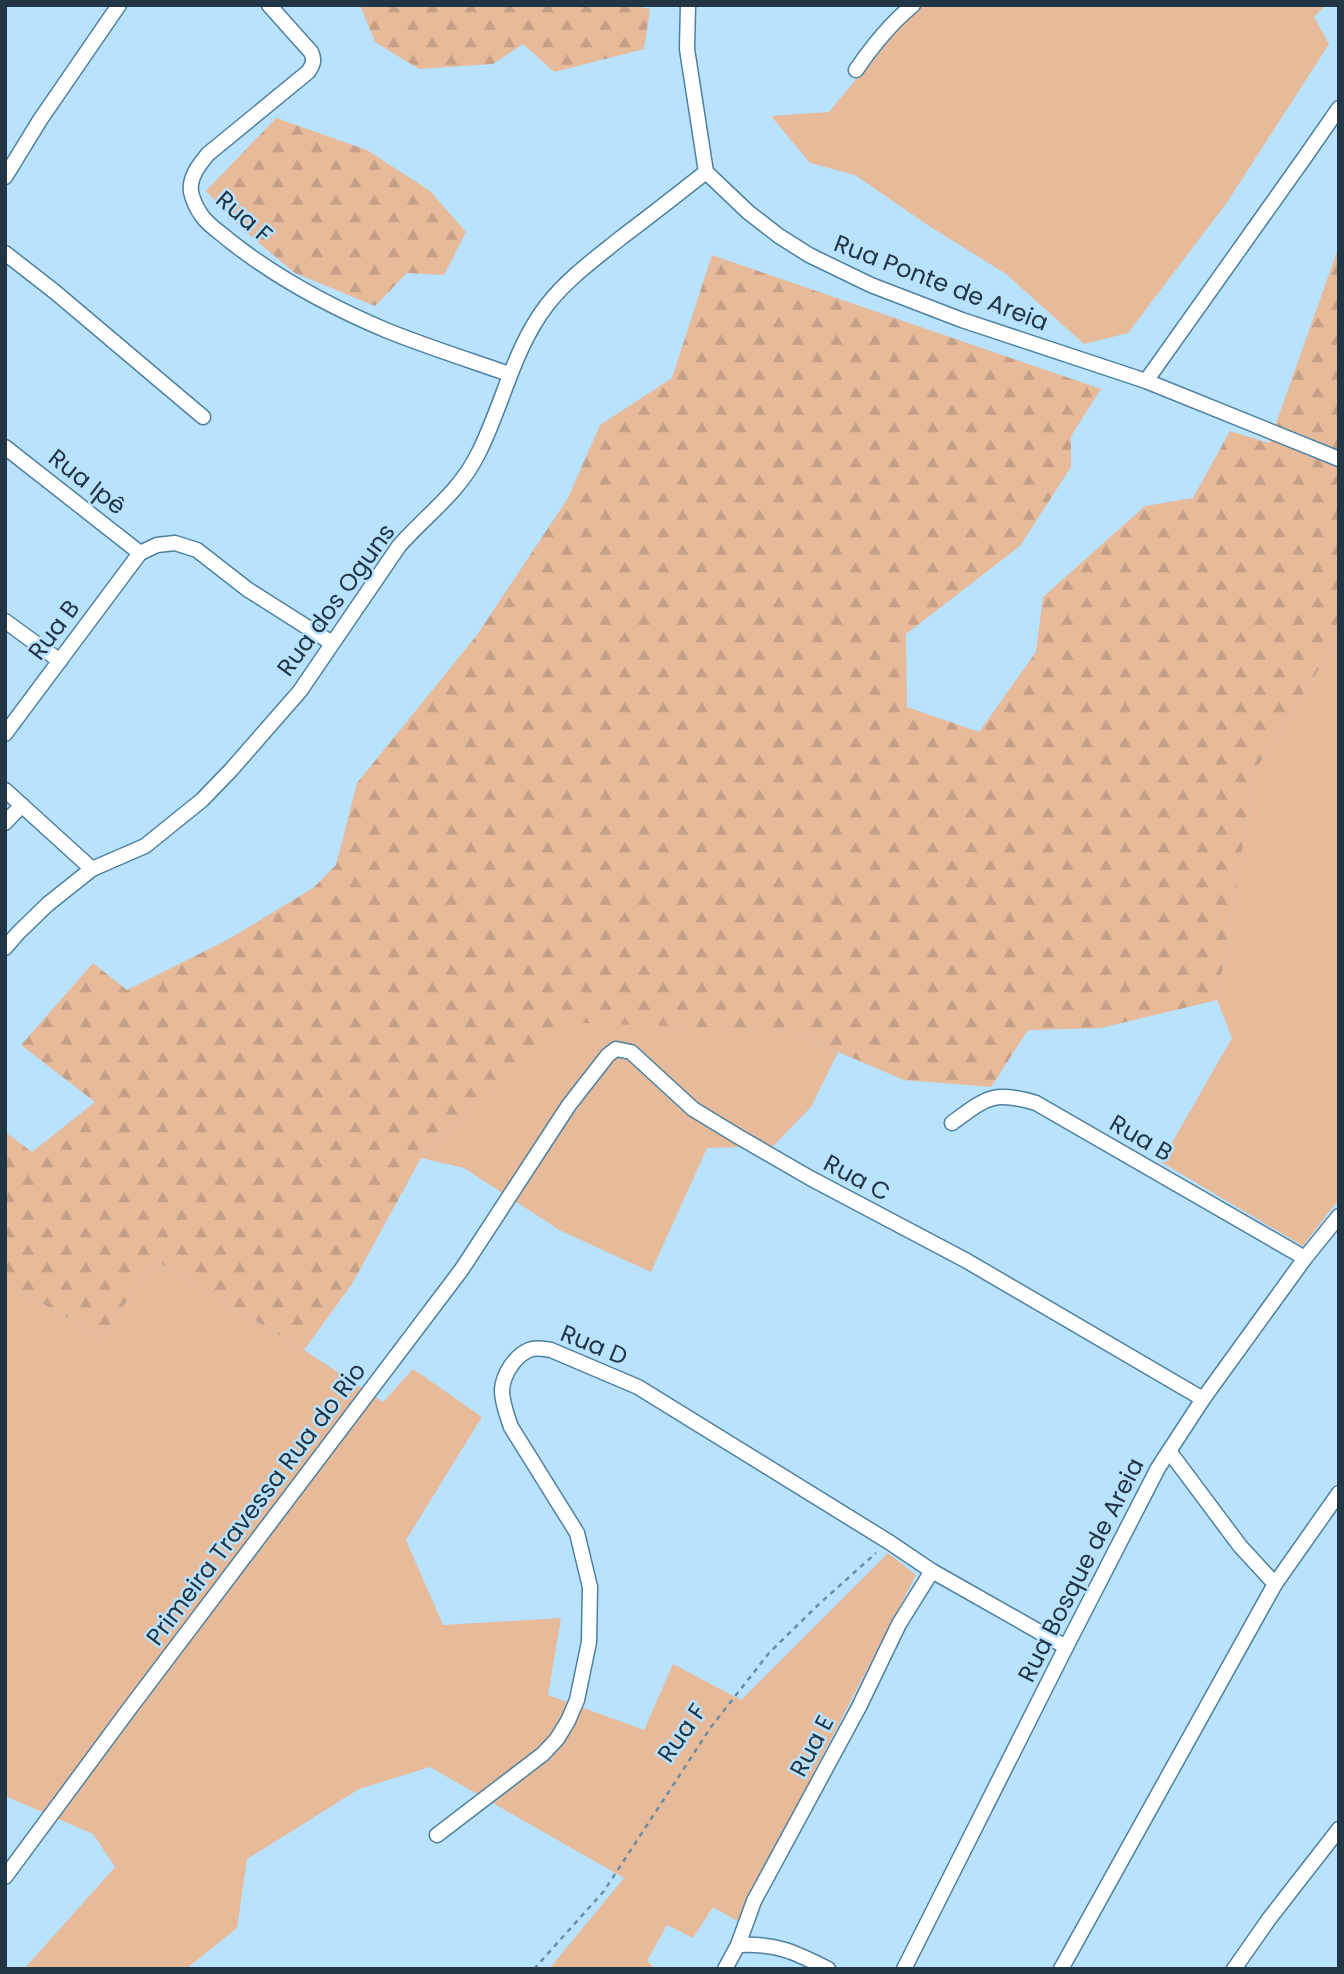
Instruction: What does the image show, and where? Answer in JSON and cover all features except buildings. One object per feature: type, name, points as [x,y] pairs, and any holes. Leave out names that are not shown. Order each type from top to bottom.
[{"type":"street","points":[[5,177],[40,120],[119,5]]},
{"type":"street","name":"Rua F","points":[[269,5],[311,52],[313,64],[308,72],[208,154],[198,166],[192,177],[191,189],[194,202],[203,217],[243,251],[294,284],[344,310],[388,331],[509,374]]},
{"type":"street","points":[[688,5],[687,49],[706,172]]},
{"type":"street","points":[[856,70],[894,21],[913,5]]},
{"type":"street","points":[[1146,380],[1339,108]]},
{"type":"street","name":"Rua dos Oguns","points":[[5,948],[48,904],[92,869],[145,846],[202,800],[231,771],[300,691],[399,546],[461,482],[478,456],[509,374],[529,333],[547,306],[570,279],[706,172]]},
{"type":"street","name":"Rua Ponte de Areia","points":[[706,172],[747,212],[779,236],[809,255],[858,279],[962,320],[1146,380],[1339,459]]},
{"type":"street","points":[[5,253],[203,416]]},
{"type":"street","name":"Rua Ipê","points":[[5,447],[140,553]]},
{"type":"street","points":[[140,553],[157,545],[175,543],[197,550],[247,589],[332,643]]},
{"type":"street","name":"Rua B","points":[[5,734],[140,553]]},
{"type":"street","points":[[5,621],[60,661]]},
{"type":"street","points":[[5,790],[92,869]]},
{"type":"street","points":[[5,823],[22,805]]},
{"type":"street","name":"Rua C","points":[[537,1155],[569,1105],[608,1055],[616,1049],[626,1050],[693,1109],[810,1178],[967,1261],[1203,1399]]},
{"type":"street","name":"Rua B","points":[[952,1123],[977,1105],[995,1097],[1017,1097],[1036,1103],[1305,1258]]},
{"type":"street","name":"Primeira Travessa Rua do Rio","points":[[5,1877],[462,1269],[537,1155]]},
{"type":"street","name":"Rua Bosque de Areia","points":[[904,1969],[1066,1647],[1169,1451],[1203,1399],[1305,1258],[1339,1216]]},
{"type":"street","name":"Rua D","points":[[437,1835],[543,1754],[557,1739],[577,1700],[589,1642],[590,1587],[577,1532],[511,1427],[506,1413],[502,1391],[505,1377],[511,1366],[529,1350],[551,1350],[638,1387],[932,1571],[1066,1647]]},
{"type":"street","points":[[1169,1451],[1240,1546],[1275,1584]]},
{"type":"street","points":[[1061,1969],[1275,1584],[1339,1493]]},
{"type":"street","name":"Rua E","points":[[726,1969],[754,1901],[859,1707],[909,1606],[932,1571]]},
{"type":"street","points":[[1234,1969],[1339,1829]]},
{"type":"street","points":[[738,1945],[764,1944],[784,1949],[828,1969]]},
{"type":"path","name":"Rua F","points":[[534,1969],[604,1891],[712,1727],[764,1660],[818,1605],[889,1542]]},
{"type":"green space","points":[[360,5],[630,5],[650,9],[644,49],[554,72],[523,44],[493,64],[419,69],[375,42]]},
{"type":"green space","points":[[920,5],[1326,5],[1314,17],[1329,44],[1228,201],[1128,333],[1084,344],[1006,274],[855,175],[810,163],[771,116],[829,112]]},
{"type":"green space","points":[[276,118],[367,150],[430,191],[466,232],[444,275],[407,273],[375,306],[295,273],[242,229],[206,191]]},
{"type":"green space","points":[[1339,246],[1339,637],[1256,769],[1217,1000],[1101,1028],[1028,1030],[991,1087],[904,1080],[789,1031],[559,1022],[421,1158],[352,1284],[304,1350],[156,1261],[101,1337],[5,1282],[5,1132],[32,1152],[95,1102],[21,1045],[93,963],[127,990],[227,940],[313,888],[336,865],[357,783],[477,635],[568,498],[600,425],[672,378],[712,255],[1101,389],[1071,436],[1071,467],[1020,546],[906,634],[907,707],[979,732],[1036,652],[1043,597],[1145,506],[1193,498],[1230,431],[1269,443]]},
{"type":"green space","points":[[1339,637],[1339,1199],[1303,1246],[1161,1162],[1232,1038],[1217,1000],[1256,769]]},
{"type":"green space","points":[[559,1021],[789,1031],[838,1052],[811,1107],[773,1146],[707,1148],[651,1272],[561,1231],[464,1168],[421,1158]]},
{"type":"green space","points":[[156,1261],[304,1350],[383,1402],[413,1369],[482,1417],[406,1540],[443,1625],[561,1618],[548,1695],[644,1730],[673,1664],[741,1700],[888,1553],[916,1575],[737,1921],[713,1907],[693,1938],[667,1925],[647,1961],[656,1969],[549,1969],[624,1878],[430,1767],[359,1789],[247,1859],[237,1928],[186,1969],[24,1969],[115,1867],[93,1834],[5,1796],[5,1282],[101,1337]]}]
